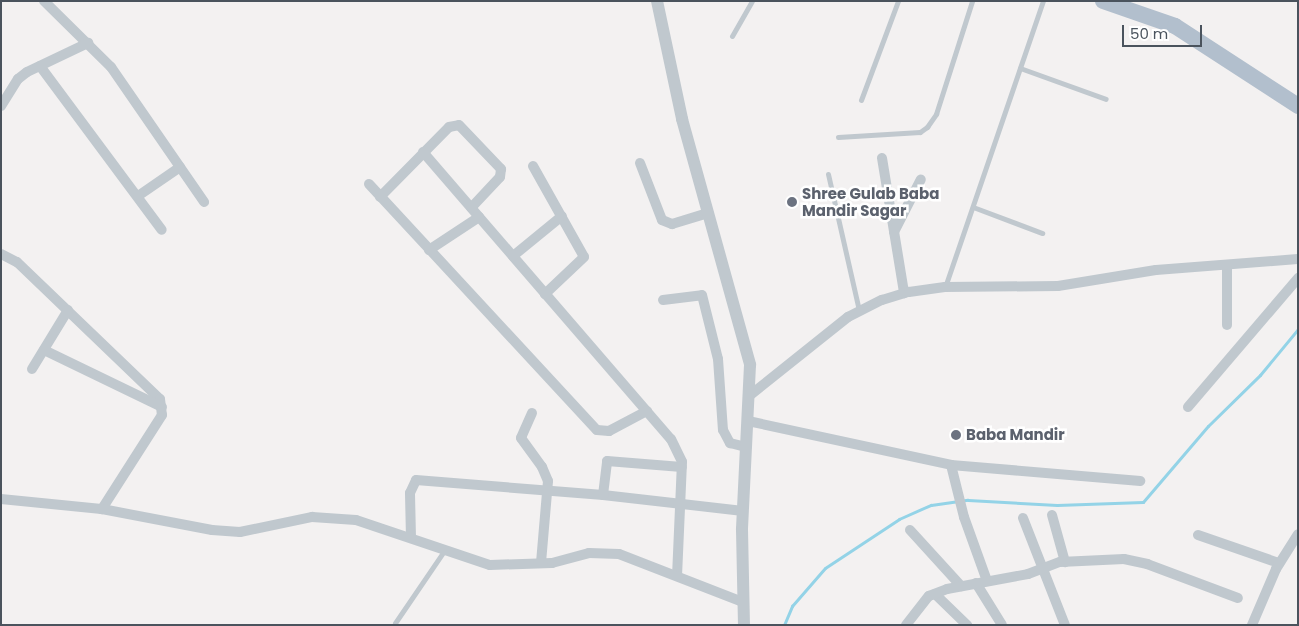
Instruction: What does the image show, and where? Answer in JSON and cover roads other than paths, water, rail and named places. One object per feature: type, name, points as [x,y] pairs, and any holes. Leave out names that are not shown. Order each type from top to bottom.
[{"type":"main road","points":[[1102,1],[1175,26],[1298,106]]},
{"type":"street","points":[[44,1],[111,67],[204,202]]},
{"type":"street","points":[[658,1],[682,119],[750,365],[743,511],[744,625]]},
{"type":"street","points":[[1,106],[18,79],[40,66],[88,44]]},
{"type":"street","points":[[40,66],[162,230]]},
{"type":"street","points":[[380,197],[449,127],[459,125],[500,165],[500,176],[471,208]]},
{"type":"street","points":[[423,152],[671,440],[682,467],[677,575]]},
{"type":"street","points":[[882,158],[904,294]]},
{"type":"street","points":[[640,163],[662,220],[672,224],[708,213]]},
{"type":"street","points":[[533,166],[584,257],[545,294]]},
{"type":"street","points":[[138,196],[180,167]]},
{"type":"street","points":[[894,232],[921,178]]},
{"type":"street","points":[[369,184],[597,430],[609,431],[647,411]]},
{"type":"street","points":[[513,256],[562,216]]},
{"type":"street","points":[[429,250],[478,217]]},
{"type":"street","points":[[1,254],[17,262],[160,399],[162,415],[102,509]]},
{"type":"street","points":[[749,396],[859,311],[904,294],[945,287],[1058,286],[1156,270],[1298,259]]},
{"type":"street","points":[[1227,265],[1227,325]]},
{"type":"street","points":[[1188,407],[1298,278]]},
{"type":"street","points":[[663,300],[702,295],[718,359],[723,430],[730,443],[746,447]]},
{"type":"street","points":[[32,369],[68,310]]},
{"type":"street","points":[[44,350],[162,407]]},
{"type":"street","points":[[532,413],[521,438],[546,473],[549,491],[541,563]]},
{"type":"street","points":[[748,421],[951,465],[1140,481]]},
{"type":"street","points":[[603,495],[607,461],[682,467]]},
{"type":"street","points":[[951,465],[964,517],[987,581]]},
{"type":"street","points":[[411,538],[410,493],[416,480],[603,495],[743,511]]},
{"type":"street","points":[[1,499],[102,509],[212,530],[240,532],[312,517],[356,520],[490,565],[541,563],[589,553],[619,554],[743,602]]},
{"type":"street","points":[[1052,515],[1065,562]]},
{"type":"street","points":[[1023,518],[1065,625]]},
{"type":"street","points":[[910,530],[961,586]]},
{"type":"street","points":[[1252,625],[1279,563],[1298,534]]},
{"type":"street","points":[[1198,535],[1279,563]]},
{"type":"street","points":[[906,625],[928,596],[961,586],[1043,569],[1065,562],[1124,559],[1147,564],[1238,598]]},
{"type":"street","points":[[976,584],[1002,625]]},
{"type":"street","points":[[935,594],[967,625]]},
{"type":"lane","points":[[732,36],[752,1]]},
{"type":"lane","points":[[861,100],[898,1]]},
{"type":"lane","points":[[838,137],[920,132],[927,127],[936,114],[972,1]]},
{"type":"lane","points":[[945,287],[1043,1]]},
{"type":"lane","points":[[1020,68],[1106,99]]},
{"type":"lane","points":[[828,174],[859,311]]},
{"type":"lane","points":[[972,207],[1042,233]]},
{"type":"lane","points":[[395,623],[444,551]]},
{"type":"waterway","points":[[784,625],[792,606],[825,568],[899,519],[931,505],[968,500],[1057,505],[1143,502],[1208,426],[1260,375],[1298,329]]},
{"type":"place","name":"Shree Gulab Baba Mandir Sagar","points":[[792,202]]},
{"type":"place","name":"Baba Mandir","points":[[956,435]]}]
